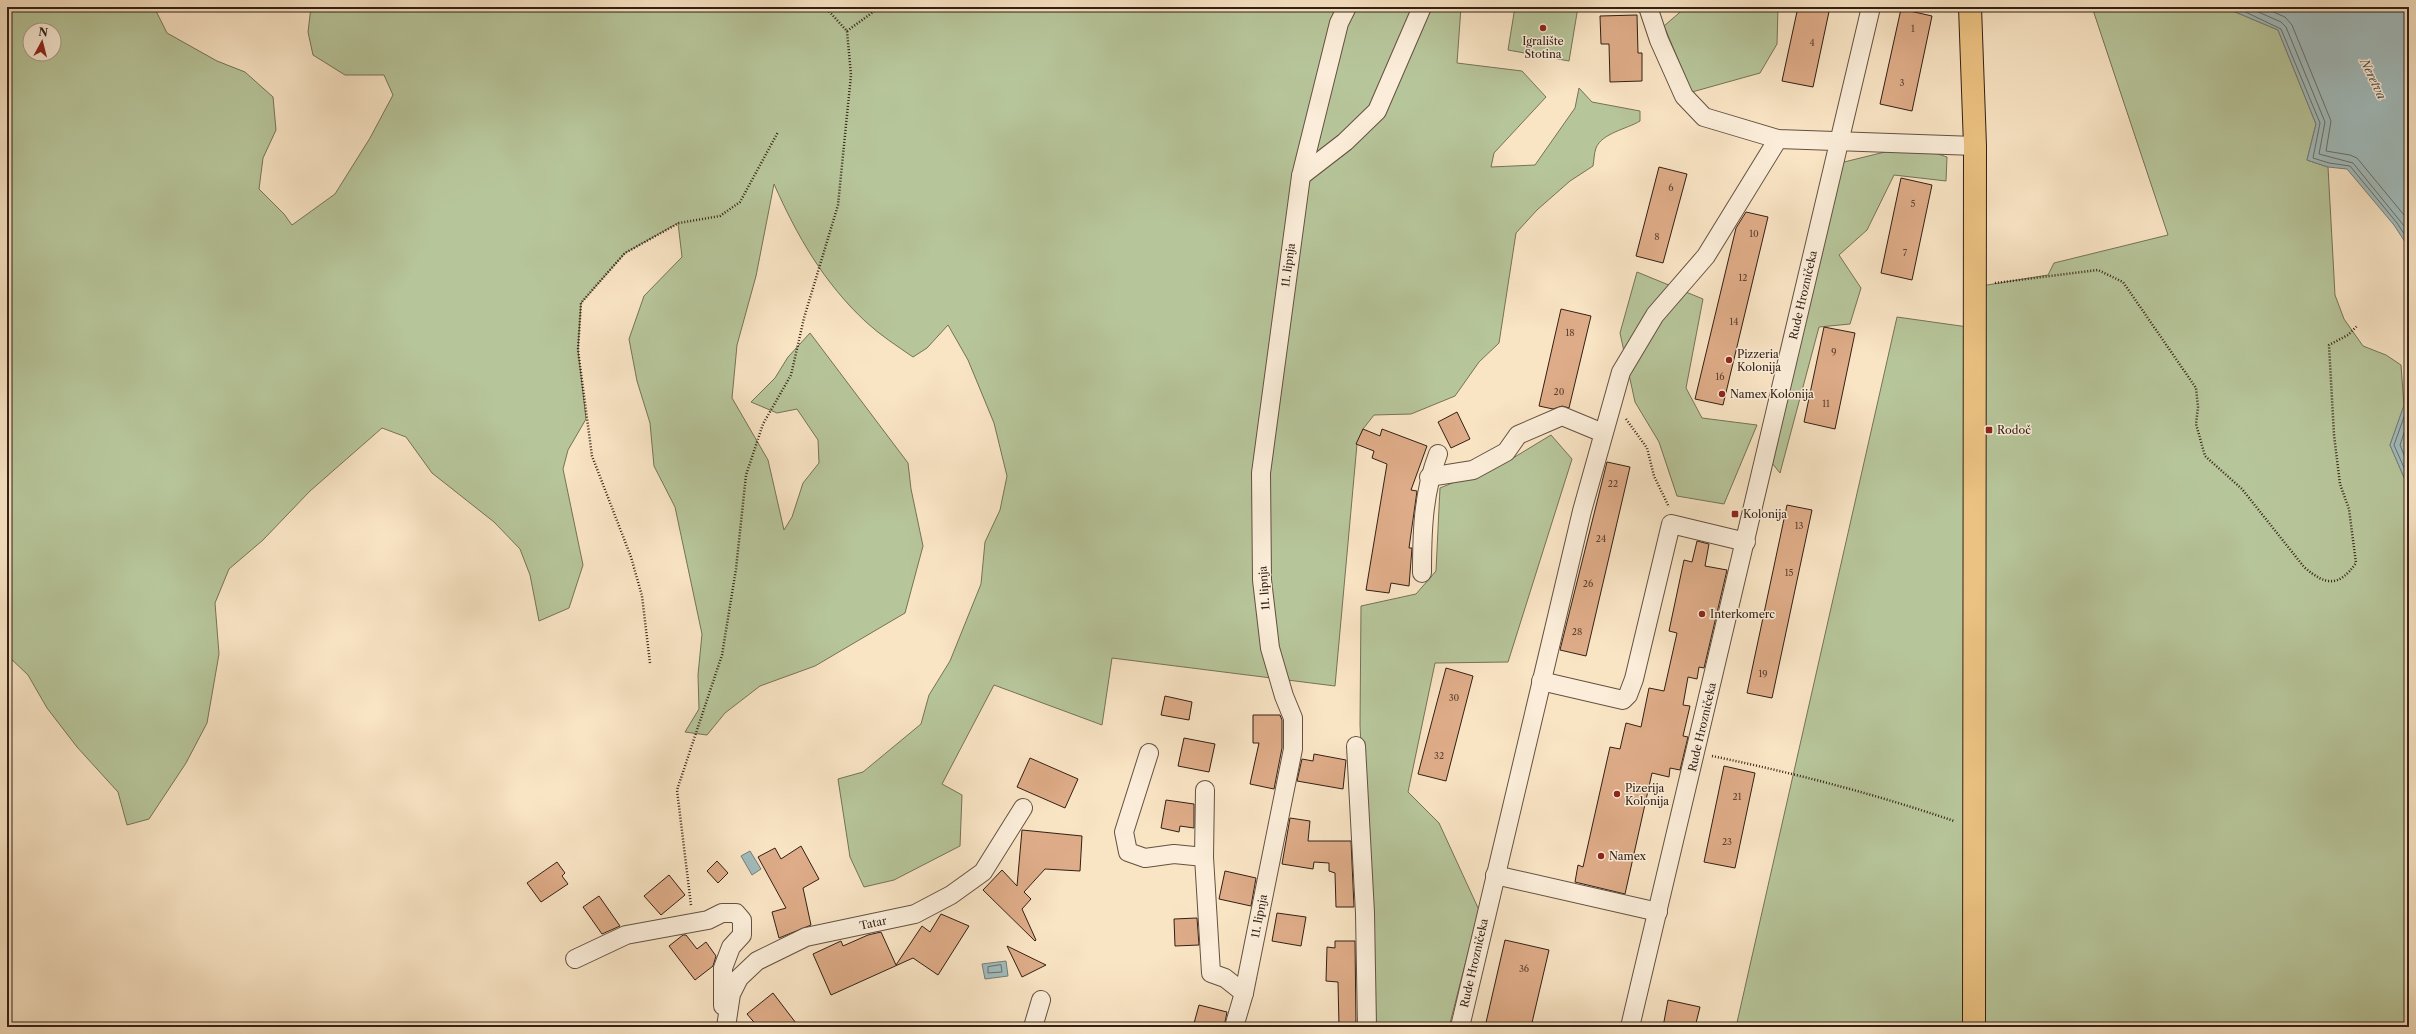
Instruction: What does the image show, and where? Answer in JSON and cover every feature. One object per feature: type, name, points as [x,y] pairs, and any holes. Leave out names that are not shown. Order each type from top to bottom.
[{"type":"main road","points":[[1970,7],[1975,146],[1975,712],[1973,828],[1974,1027]]},
{"type":"street","name":"11. lipnja","points":[[1234,1027],[1244,993],[1293,749],[1293,718],[1284,696],[1269,641],[1262,580],[1261,473],[1301,176],[1339,23],[1347,7]]},
{"type":"street","points":[[1301,176],[1345,142],[1377,111],[1422,7]]},
{"type":"street","points":[[1648,7],[1658,40],[1684,96],[1704,117],[1778,139],[1975,146]]},
{"type":"street","name":"Rude Hrozničeka","points":[[1630,1027],[1746,542],[1838,142],[1871,7]]},
{"type":"street","name":"Rude Hrozničeka","points":[[1460,1027],[1494,875],[1582,511],[1621,372],[1655,315],[1706,256],[1778,139]]},
{"type":"street","points":[[1429,477],[1473,470],[1506,452],[1518,435],[1562,416],[1603,433]]},
{"type":"street","points":[[1422,573],[1422,524],[1429,477],[1438,454]]},
{"type":"street","points":[[1541,681],[1623,700],[1628,696],[1634,679],[1671,524],[1746,542]]},
{"type":"street","points":[[1356,746],[1364,890],[1367,1027]]},
{"type":"street","points":[[1148,753],[1124,832],[1128,852],[1145,858],[1174,854],[1204,857]]},
{"type":"street","points":[[1205,790],[1204,857],[1211,973],[1225,978],[1244,993]]},
{"type":"street","name":"Tatar","points":[[724,1027],[731,994],[739,978],[757,961],[806,937],[915,914],[951,895],[983,872],[1023,808]]},
{"type":"street","points":[[1494,875],[1658,912]]},
{"type":"street","name":"Tatar","points":[[575,959],[626,935],[708,920],[722,913],[736,913],[742,920],[742,935],[731,947],[723,968],[724,1027]]},
{"type":"street","points":[[1033,1027],[1041,1000]]},
{"type":"path","points":[[693,922],[677,790],[722,655],[736,569],[746,475],[763,424],[791,375],[804,318],[838,205],[851,75],[847,31],[825,7]]},
{"type":"path","points":[[847,31],[880,7]]},
{"type":"path","points":[[650,663],[642,596],[631,557],[592,456],[578,350],[581,303],[625,253],[679,223],[720,216],[740,202],[778,132]]},
{"type":"path","points":[[1975,287],[2048,275],[2098,270],[2123,282],[2196,388],[2198,407],[2196,424],[2205,456],[2242,489],[2304,567],[2314,576],[2332,582],[2346,577],[2356,563],[2349,509],[2340,484],[2334,435],[2329,345],[2348,335],[2357,326]]},
{"type":"path","points":[[1612,402],[1646,448],[1654,476],[1671,511],[1671,524]]},
{"type":"path","points":[[1696,753],[1794,773],[1907,805],[1973,828]]},
{"type":"green space","points":[[7,7],[154,7],[167,33],[217,61],[245,72],[273,97],[276,130],[263,158],[259,189],[284,214],[292,225],[335,194],[370,138],[393,95],[384,75],[345,75],[313,55],[308,32],[311,7],[1461,7],[1457,63],[1522,71],[1546,97],[1494,153],[1491,167],[1535,165],[1575,108],[1579,88],[1592,102],[1640,111],[1640,121],[1609,135],[1599,143],[1594,155],[1593,166],[1570,181],[1537,210],[1516,233],[1499,343],[1479,362],[1455,396],[1411,414],[1374,415],[1363,429],[1357,444],[1335,686],[1112,658],[1102,725],[994,685],[942,784],[962,795],[960,846],[894,880],[864,887],[850,857],[838,779],[863,772],[921,724],[929,695],[950,661],[981,584],[985,542],[1000,510],[1007,476],[994,423],[968,360],[948,325],[927,348],[913,357],[877,331],[851,307],[824,275],[792,222],[774,184],[756,276],[737,345],[732,398],[768,460],[784,530],[792,517],[803,483],[819,463],[818,440],[797,409],[777,413],[751,402],[775,378],[788,357],[810,333],[908,463],[911,489],[923,546],[905,613],[815,666],[760,686],[725,713],[707,735],[685,732],[699,709],[698,675],[702,634],[675,507],[654,466],[650,423],[637,381],[629,339],[644,296],[682,257],[678,223],[625,253],[581,303],[578,350],[586,419],[568,450],[563,469],[583,565],[569,608],[539,621],[530,575],[520,549],[494,522],[432,473],[406,437],[382,428],[310,491],[263,540],[229,569],[215,603],[219,654],[207,723],[186,763],[149,819],[127,825],[118,792],[77,747],[47,708],[28,675],[7,655]]},
{"type":"green space","name":"Igralište Stotina","points":[[1515,7],[1578,7],[1569,61],[1508,50]]},
{"type":"green space","points":[[1686,7],[1778,7],[1777,44],[1760,73],[1692,92],[1664,26]]},
{"type":"green space","points":[[2092,7],[2230,7],[2233,11],[2278,30],[2316,124],[2307,160],[2328,167],[2335,295],[2344,319],[2363,346],[2386,355],[2401,365],[2404,406],[2390,445],[2409,489],[2409,1027],[1736,1027],[1897,317],[1975,328],[1975,287],[2048,275],[2054,263],[2168,235]]},
{"type":"green space","points":[[1893,150],[1926,150],[1947,157],[1946,181],[1894,175],[1867,230],[1839,255],[1861,288],[1850,324],[1819,327],[1780,473],[1772,463],[1840,163]]},
{"type":"green space","points":[[1637,272],[1703,299],[1686,388],[1702,418],[1757,425],[1724,504],[1677,496],[1659,442],[1635,402],[1620,333]]},
{"type":"green space","points":[[1551,435],[1572,459],[1508,662],[1435,663],[1408,792],[1439,823],[1479,910],[1449,1027],[1374,1027],[1360,725],[1361,606],[1416,594],[1436,571],[1440,488],[1513,458]]},
{"type":"water","name":"Neretva","points":[[2230,7],[2409,7],[2409,248],[2394,225],[2347,169],[2328,167],[2307,160],[2316,124],[2278,30],[2233,11]]},
{"type":"water","points":[[2409,391],[2409,489],[2390,445]]},
{"type":"water","points":[[750,851],[761,869],[752,875],[741,856]]},
{"type":"water","points":[[1006,961],[1008,976],[985,979],[982,964]]},
{"type":"building","points":[[1798,7],[1830,7],[1813,87],[1782,81]]},
{"type":"building","points":[[1901,9],[1932,16],[1912,111],[1880,104]]},
{"type":"building","points":[[1637,15],[1638,53],[1642,53],[1642,81],[1610,82],[1609,44],[1601,44],[1600,16]]},
{"type":"building","points":[[1659,167],[1687,174],[1663,263],[1636,256]]},
{"type":"building","points":[[1901,178],[1932,185],[1912,280],[1881,273]]},
{"type":"building","points":[[1746,212],[1768,217],[1723,405],[1695,399],[1736,228]]},
{"type":"building","points":[[1561,309],[1591,316],[1569,408],[1562,406],[1553,409],[1539,406]]},
{"type":"building","points":[[1824,327],[1855,333],[1835,429],[1804,422]]},
{"type":"building","points":[[1457,412],[1470,439],[1451,448],[1438,422]]},
{"type":"building","points":[[1363,429],[1380,436],[1382,429],[1427,446],[1411,490],[1417,491],[1409,548],[1412,548],[1409,586],[1391,583],[1389,593],[1366,590],[1387,464],[1372,458],[1374,451],[1356,444]]},
{"type":"building","points":[[1607,462],[1630,467],[1586,656],[1560,650]]},
{"type":"building","points":[[1787,505],[1812,510],[1772,698],[1747,693]]},
{"type":"building","points":[[1697,541],[1709,544],[1705,566],[1727,570],[1704,668],[1699,667],[1697,679],[1688,677],[1683,705],[1690,706],[1683,736],[1688,737],[1680,770],[1670,768],[1669,777],[1652,773],[1625,894],[1575,882],[1578,865],[1583,867],[1610,747],[1620,749],[1626,723],[1641,727],[1649,688],[1664,691],[1677,633],[1669,631],[1684,560],[1692,562]]},
{"type":"building","points":[[1446,668],[1473,676],[1446,781],[1418,774]]},
{"type":"building","points":[[1165,696],[1192,702],[1189,720],[1161,715]]},
{"type":"building","points":[[1253,715],[1280,715],[1282,720],[1282,748],[1274,789],[1250,784],[1259,743],[1253,743]]},
{"type":"building","points":[[1184,738],[1215,744],[1209,772],[1178,766]]},
{"type":"building","points":[[1314,754],[1346,760],[1343,789],[1297,781],[1302,759],[1313,761]]},
{"type":"building","points":[[1030,758],[1078,779],[1065,808],[1017,787]]},
{"type":"building","points":[[1724,766],[1755,773],[1735,868],[1704,862]]},
{"type":"building","points":[[1166,800],[1194,804],[1194,828],[1180,826],[1179,832],[1161,828]]},
{"type":"building","points":[[1290,818],[1310,821],[1308,841],[1351,841],[1354,907],[1336,907],[1335,873],[1329,871],[1329,863],[1314,862],[1313,869],[1282,864]]},
{"type":"building","points":[[1022,830],[1082,836],[1080,871],[1045,869],[1024,892],[1031,899],[1022,909],[1036,940],[1035,941],[983,890],[1002,870],[1017,886]]},
{"type":"building","points":[[801,846],[819,879],[803,888],[811,925],[779,938],[772,912],[786,908],[758,857],[775,848],[781,859]]},
{"type":"building","points":[[717,861],[728,873],[718,883],[707,871]]},
{"type":"building","points":[[557,862],[565,873],[562,876],[568,884],[541,902],[527,883]]},
{"type":"building","points":[[1225,871],[1256,878],[1251,906],[1219,899]]},
{"type":"building","points":[[669,875],[685,895],[661,915],[644,896]]},
{"type":"building","points":[[599,896],[620,926],[602,934],[583,907]]},
{"type":"building","points":[[1277,913],[1306,917],[1301,946],[1272,941]]},
{"type":"building","points":[[941,914],[969,926],[938,975],[913,958],[831,995],[813,954],[841,941],[843,946],[868,935],[881,932],[896,965],[922,926],[930,932]]},
{"type":"building","points":[[1197,918],[1199,945],[1175,946],[1174,919]]},
{"type":"building","points":[[683,935],[686,935],[697,949],[706,942],[716,956],[713,966],[695,980],[669,946]]},
{"type":"building","points":[[1505,940],[1549,950],[1531,1027],[1485,1027]]},
{"type":"building","points":[[1335,941],[1355,941],[1356,1026],[1339,1026],[1338,982],[1326,981],[1327,947],[1335,948]]},
{"type":"building","points":[[1007,946],[1046,965],[1022,977]]},
{"type":"building","points":[[773,993],[799,1027],[758,1027],[747,1014]]},
{"type":"building","points":[[1668,1000],[1700,1007],[1695,1027],[1663,1027]]},
{"type":"building","points":[[1199,1005],[1227,1012],[1224,1027],[1193,1027]]},
{"type":"place","name":"Igralište Stotina","points":[[1543,28]]},
{"type":"place","name":"Pizzeria Kolonija","points":[[1729,360]]},
{"type":"place","name":"Namex Kolonija","points":[[1722,394]]},
{"type":"place","name":"Rodoč","points":[[1989,430]]},
{"type":"place","name":"Kolonija","points":[[1735,514]]},
{"type":"place","name":"Interkomerc","points":[[1702,614]]},
{"type":"place","name":"Pizerija Kolonija","points":[[1617,794]]},
{"type":"place","name":"Namex","points":[[1601,856]]}]
